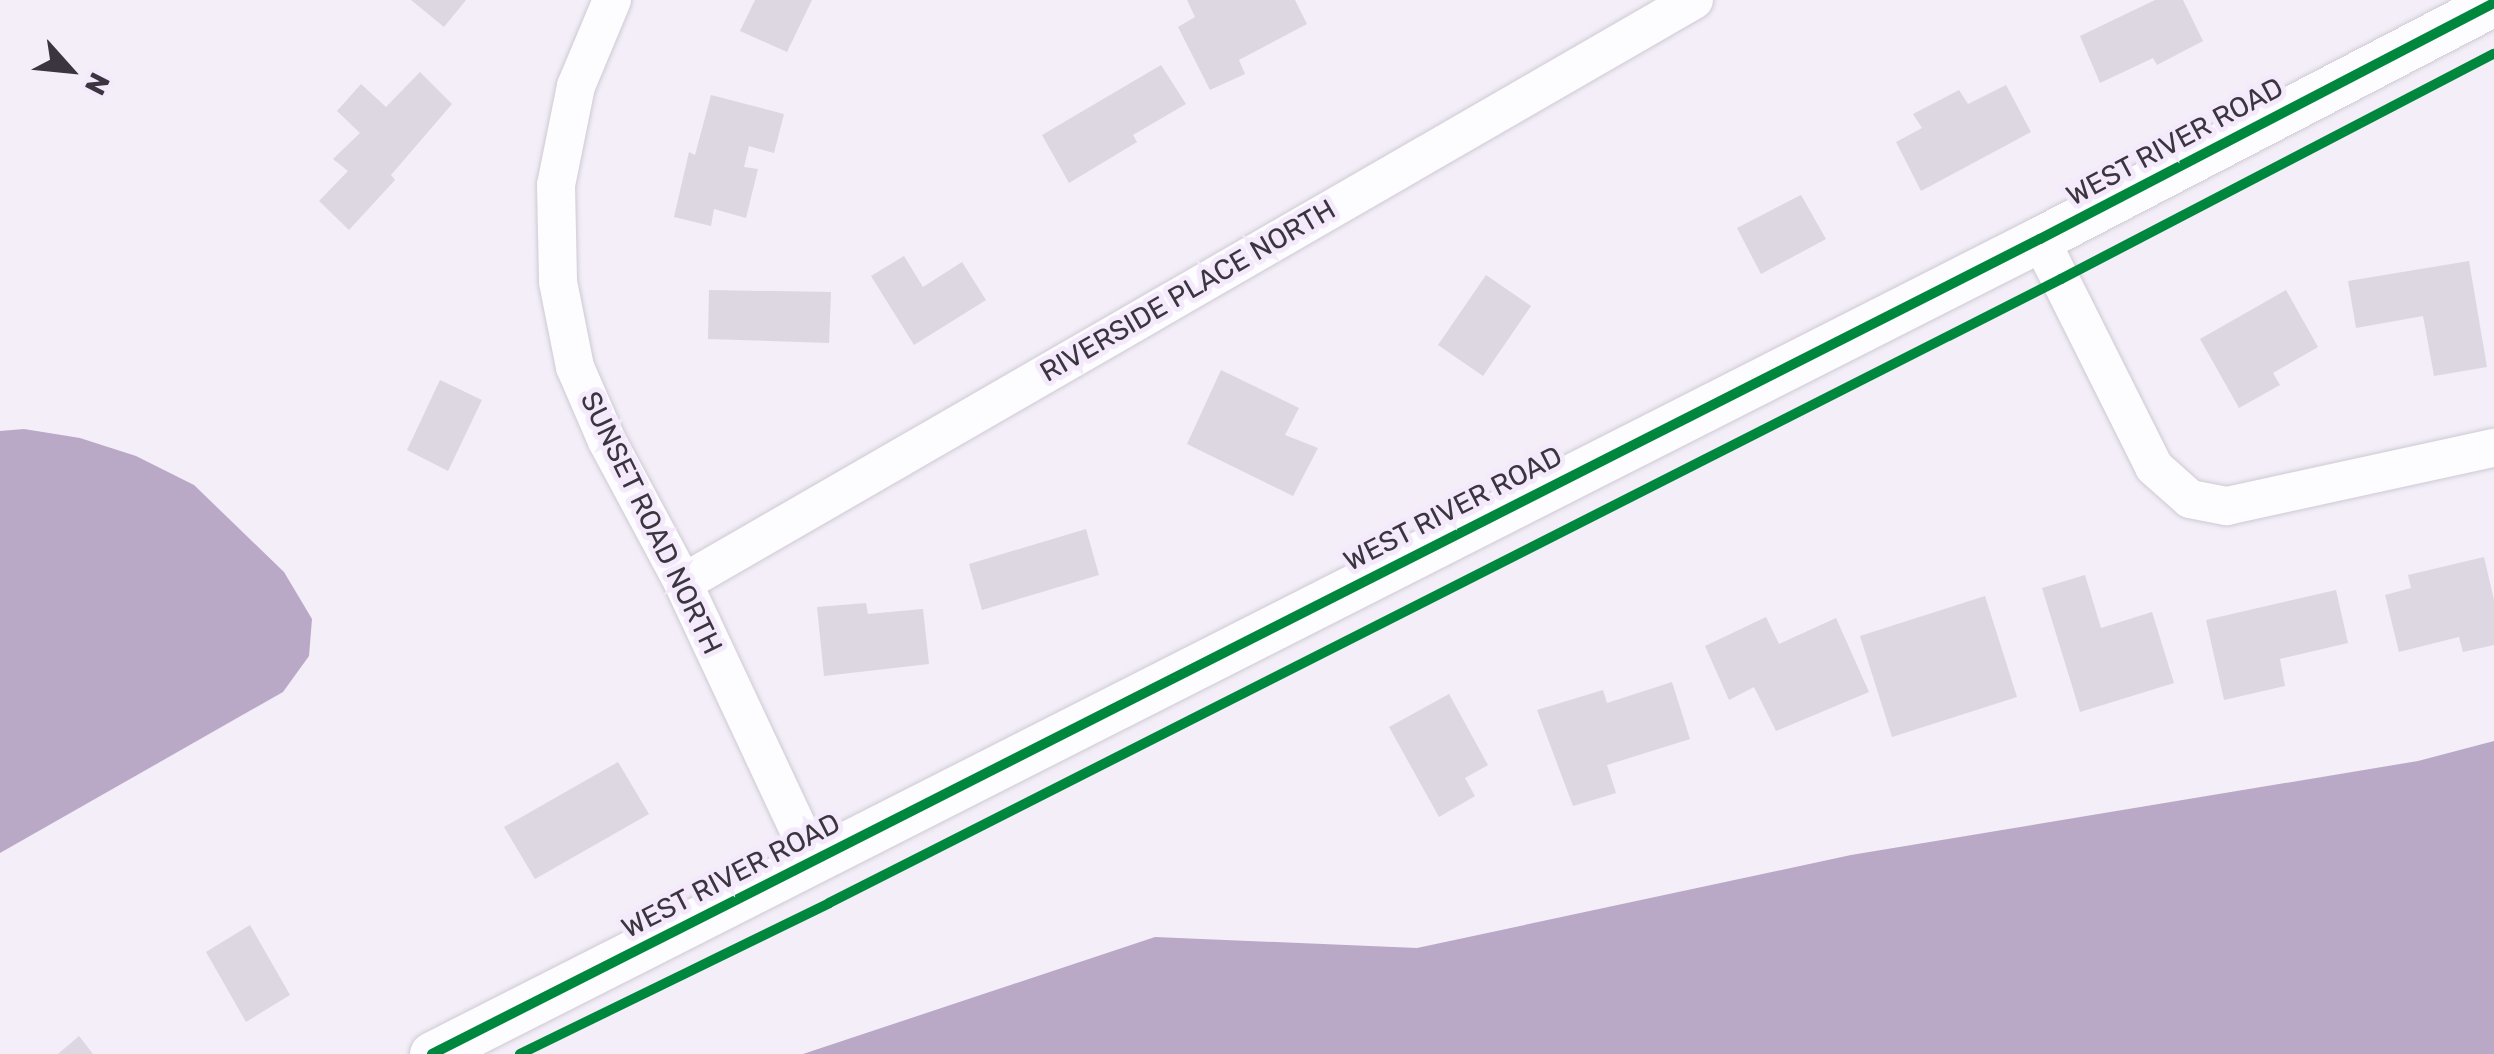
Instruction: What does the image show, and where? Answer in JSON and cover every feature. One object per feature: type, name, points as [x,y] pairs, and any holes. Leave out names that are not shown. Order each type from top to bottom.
[{"type":"street","name":"SUNSET ROAD NORTH","points":[[612,0],[576,86],[556,185],[558,282],[576,367],[607,441],[682,582],[812,859]]},
{"type":"street","name":"RIVERSIDE PLACE NORTH","points":[[682,582],[1694,0]]},
{"type":"street","name":"WEST RIVER ROAD","points":[[432,1054],[2040,239],[2494,2]]},
{"type":"street","points":[[2040,239],[2154,466],[2190,500],[2227,506],[2494,448]]},
{"type":"shaded area","points":[[24,429],[80,438],[136,456],[194,485],[284,572],[312,619],[309,656],[283,692],[0,853],[0,431]]},
{"type":"shaded area","points":[[2494,741],[2494,1054],[803,1054],[1155,937],[1417,948],[1851,855],[2418,761]]},
{"type":"building","points":[[411,0],[466,0],[444,27]]},
{"type":"building","points":[[755,0],[812,0],[787,52],[740,31]]},
{"type":"building","points":[[1187,0],[1295,0],[1307,24],[1239,60],[1245,74],[1210,90],[1178,27],[1195,17]]},
{"type":"building","points":[[2155,0],[2183,0],[2203,41],[2157,65],[2153,58],[2100,83],[2080,36]]},
{"type":"building","points":[[1161,65],[1186,104],[1133,135],[1137,142],[1069,183],[1042,135]]},
{"type":"building","points":[[420,72],[452,104],[391,175],[395,180],[349,230],[319,201],[348,171],[333,159],[360,133],[337,111],[361,84],[386,107]]},
{"type":"building","points":[[2006,85],[2031,132],[1921,191],[1896,142],[1922,128],[1913,114],[1959,90],[1968,104]]},
{"type":"building","points":[[711,95],[784,114],[774,153],[749,146],[744,167],[758,169],[746,218],[714,209],[711,226],[674,217],[689,152],[695,155]]},
{"type":"building","points":[[1801,195],[1826,239],[1761,274],[1737,228]]},
{"type":"building","points":[[904,256],[923,287],[962,262],[986,300],[914,345],[871,276]]},
{"type":"building","points":[[2469,261],[2487,367],[2434,376],[2423,316],[2356,328],[2348,281]]},
{"type":"building","points":[[1486,275],[1531,306],[1483,376],[1438,345]]},
{"type":"building","points":[[709,290],[831,292],[829,343],[708,339]]},
{"type":"building","points":[[2286,290],[2318,347],[2273,373],[2280,385],[2239,408],[2200,339]]},
{"type":"building","points":[[1221,370],[1299,408],[1285,435],[1318,448],[1293,496],[1187,444]]},
{"type":"building","points":[[440,380],[482,400],[448,471],[407,450]]},
{"type":"building","points":[[1086,529],[1099,575],[982,610],[969,564]]},
{"type":"building","points":[[2484,557],[2494,600],[2494,645],[2463,652],[2459,637],[2399,652],[2385,595],[2411,588],[2408,575]]},
{"type":"building","points":[[2085,575],[2101,628],[2152,612],[2174,683],[2080,712],[2042,588]]},
{"type":"building","points":[[2336,590],[2348,643],[2280,659],[2285,686],[2224,700],[2206,620]]},
{"type":"building","points":[[1985,596],[2017,697],[1892,737],[1860,636]]},
{"type":"building","points":[[866,603],[868,614],[923,609],[929,664],[824,676],[817,607]]},
{"type":"building","points":[[1766,617],[1779,644],[1836,618],[1869,692],[1776,731],[1754,687],[1729,700],[1705,646]]},
{"type":"building","points":[[1672,682],[1690,739],[1607,765],[1616,793],[1573,806],[1537,710],[1603,690],[1607,703]]},
{"type":"building","points":[[1449,694],[1488,765],[1465,778],[1475,796],[1439,817],[1389,727]]},
{"type":"building","points":[[618,762],[649,814],[535,879],[504,827]]},
{"type":"building","points":[[250,925],[290,995],[246,1022],[206,952]]},
{"type":"building","points":[[79,1036],[93,1054],[58,1054]]},
{"type":"cycle path","points":[[432,1054],[2040,239],[2494,3]]},
{"type":"cycle path","points":[[520,1054],[829,903],[2061,279],[2494,54]]}]
